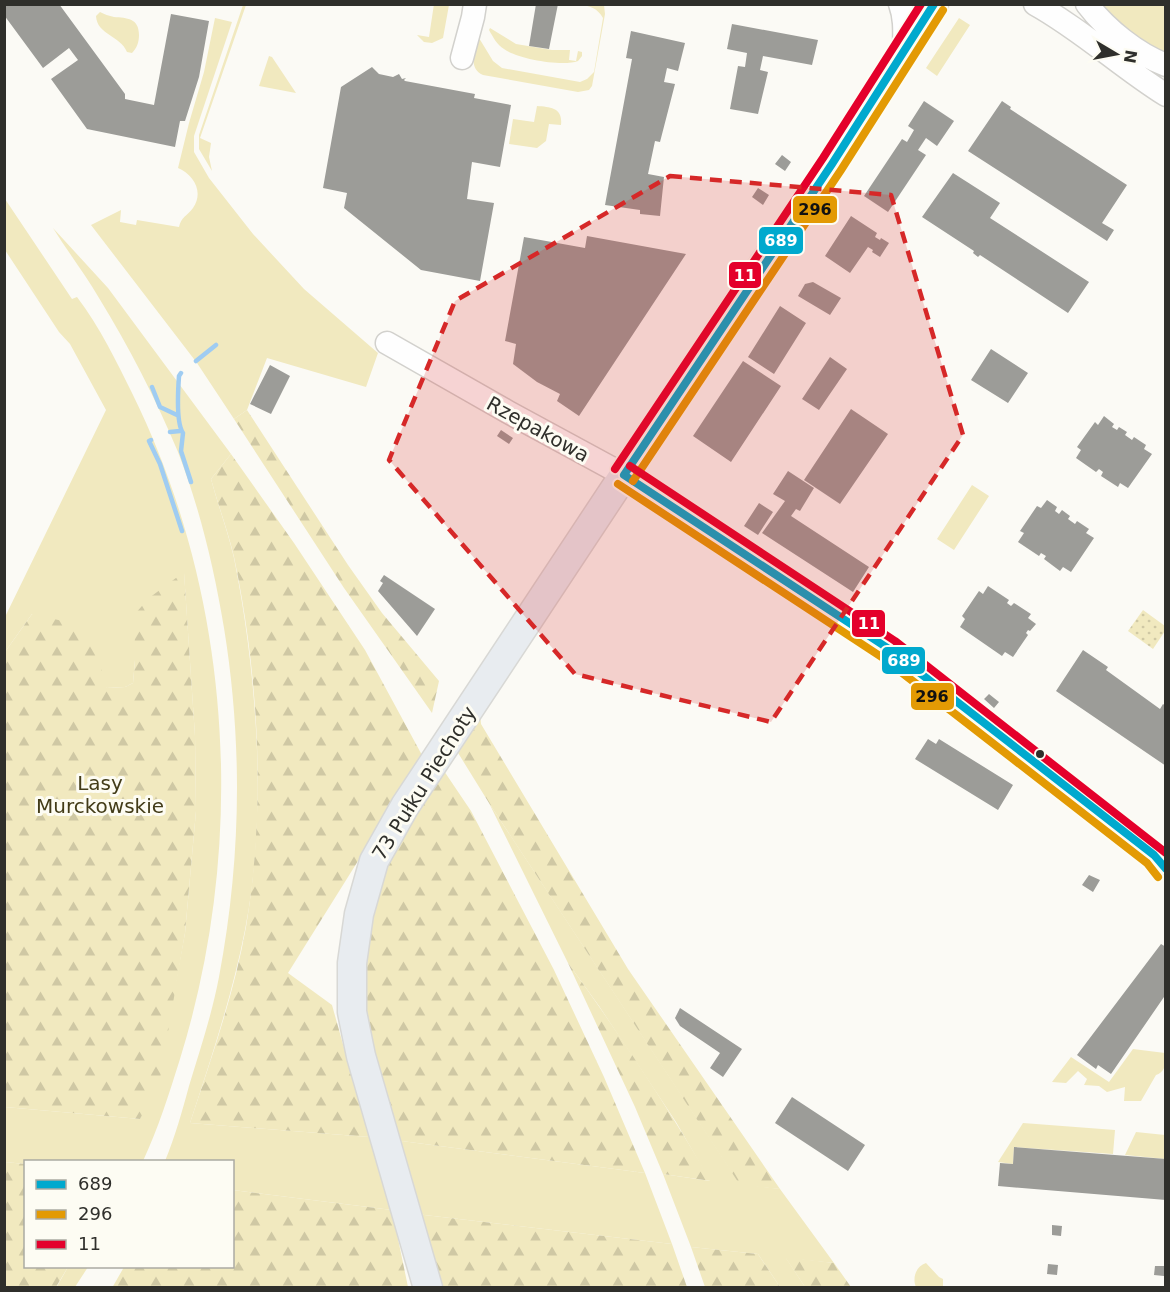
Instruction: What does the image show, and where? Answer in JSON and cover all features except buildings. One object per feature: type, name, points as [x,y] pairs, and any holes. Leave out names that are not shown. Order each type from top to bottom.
[{"type":"main road","name":"73 Pułku Piechoty","points":[[425,1281],[361,1056],[352,1012],[352,963],[359,914],[374,861],[387,836],[934,4]]},
{"type":"street","points":[[462,58],[475,4]]},
{"type":"street","points":[[900,4],[905,26],[903,53]]},
{"type":"street","points":[[1035,4],[1087,37],[1139,78],[1166,95]]},
{"type":"street","points":[[1087,4],[1109,27],[1134,47],[1166,66]]},
{"type":"street","name":"Rzepakowa","points":[[387,343],[624,475],[889,649],[1162,863]]},
{"type":"highlighted area","points":[[670,176],[891,195],[963,435],[771,722],[575,674],[389,460],[455,301]]},
{"type":"green space","points":[[434,4],[449,5],[443,38],[432,43],[424,42],[417,35],[429,37]]},
{"type":"green space","points":[[243,5],[246,5],[200,138],[211,143],[209,157],[212,171],[199,149],[199,135]]},
{"type":"green space","points":[[580,5],[604,5],[605,14],[592,86],[589,90],[578,92],[483,75],[475,68],[474,55],[479,38],[493,61],[502,68],[580,82],[587,79],[594,72],[603,18],[593,8]]},
{"type":"green space","points":[[1096,5],[1165,5],[1165,56],[1160,55]]},
{"type":"green space","points":[[100,12],[135,22],[139,40],[132,53],[127,52],[124,46],[100,27],[96,16]]},
{"type":"green space","points":[[215,18],[232,22],[194,136],[194,152],[209,178],[253,234],[304,289],[378,353],[366,387],[267,358],[247,410],[234,419],[197,363],[91,225],[121,210],[120,222],[136,225],[137,220],[179,227],[193,208],[198,196],[196,185],[189,175],[178,168],[204,72]]},
{"type":"green space","points":[[959,18],[970,25],[937,76],[926,68]]},
{"type":"green space","points":[[490,28],[516,44],[552,50],[570,50],[569,60],[576,61],[578,51],[582,52],[582,56],[578,61],[562,63],[519,56],[499,45],[489,30]]},
{"type":"green space","points":[[269,56],[272,57],[296,93],[259,86]]},
{"type":"green space","points":[[537,106],[551,108],[558,112],[561,125],[549,124],[546,141],[537,148],[509,144],[513,119],[534,122]]},
{"type":"green space","points":[[5,199],[72,299],[77,297],[93,320],[133,395],[166,473],[192,554],[209,638],[219,722],[221,808],[215,893],[201,977],[180,1059],[143,1160],[24,1160],[24,1164],[5,1162],[5,1107],[140,1119],[173,998],[185,933],[196,811],[195,736],[184,573],[135,660],[133,683],[125,687],[107,688],[32,614],[5,652],[4,619],[106,410],[70,344],[59,332],[5,250]]},
{"type":"green space","points":[[53,228],[108,288],[231,454],[211,479],[234,558],[249,648],[257,744],[256,840],[252,886],[240,955],[221,1027],[190,1123],[369,1137],[392,1210],[234,1190],[234,1160],[165,1160],[209,1018],[226,933],[232,890],[237,803],[234,716],[230,672],[216,583],[193,495],[170,432],[121,335],[94,289]]},
{"type":"green space","points":[[247,410],[382,613],[439,681],[432,713],[344,588],[234,419]]},
{"type":"green space","points":[[231,454],[365,650],[423,757],[288,973],[332,1005],[369,1137],[190,1123],[221,1026],[241,952],[252,882],[256,835],[257,742],[249,648],[234,557],[211,479]]},
{"type":"green space","points":[[972,485],[989,496],[954,550],[937,539]]},
{"type":"green space","name":"Lasy Murckowskie","points":[[184,572],[195,736],[196,811],[185,933],[160,1079],[140,1119],[5,1107],[5,652],[32,614],[89,627],[107,688],[125,687],[133,683],[134,615],[149,598]]},
{"type":"green space","points":[[1143,610],[1165,626],[1165,631],[1153,649],[1128,631]]},
{"type":"green space","points":[[480,712],[481,724],[628,969],[780,1189],[740,1185],[489,803],[455,748]]},
{"type":"green space","points":[[442,768],[471,811],[554,970],[604,1077],[645,1173],[394,1140],[369,1035],[366,1009],[367,951],[372,918],[388,861]]},
{"type":"green space","points":[[489,803],[740,1184],[780,1189],[834,1263],[786,1258],[805,1287],[780,1287],[758,1254],[691,1247],[663,1174],[710,1181],[676,1122],[568,963]]},
{"type":"green space","points":[[568,963],[642,1070],[711,1181],[663,1174],[635,1107]]},
{"type":"green space","points":[[1133,1049],[1165,1053],[1164,1069],[1156,1075],[1141,1101],[1124,1101],[1125,1087],[1107,1092],[1099,1086],[1084,1085],[1087,1079],[1078,1071],[1066,1083],[1052,1082],[1071,1057],[1109,1082]]},
{"type":"green space","points":[[1023,1123],[1115,1130],[1113,1154],[1014,1147],[1013,1164],[998,1162]]},
{"type":"green space","points":[[1136,1132],[1165,1135],[1165,1159],[1125,1155]]},
{"type":"green space","points":[[394,1140],[645,1173],[672,1244],[416,1214]]},
{"type":"green space","points":[[5,1162],[24,1164],[24,1268],[67,1268],[56,1287],[5,1287]]},
{"type":"green space","points":[[234,1190],[392,1210],[408,1287],[112,1288],[123,1268],[234,1268]]},
{"type":"green space","points":[[416,1214],[672,1244],[687,1287],[438,1287]]},
{"type":"green space","points":[[691,1247],[758,1254],[780,1287],[705,1287]]},
{"type":"green space","points":[[785,1257],[834,1263],[851,1287],[805,1287]]},
{"type":"green space","points":[[926,1263],[943,1279],[943,1287],[916,1287],[914,1280],[916,1273]]},
{"type":"green space","points":[[67,1268],[87,1268],[75,1287],[56,1288]]},
{"type":"waterway","points":[[196,361],[216,345]]},
{"type":"waterway","points":[[181,373],[178,398],[179,422],[183,433],[181,451],[191,482]]},
{"type":"waterway","points":[[152,387],[160,407],[177,415]]},
{"type":"waterway","points":[[170,432],[180,431]]},
{"type":"waterway","points":[[151,440],[149,441],[160,464],[182,531]]},
{"type":"transit line","name":"11","points":[[615,469],[823,158],[921,4]]},
{"type":"transit line","name":"689","points":[[624,475],[832,164],[934,4]]},
{"type":"transit line","name":"296","points":[[633,481],[841,170],[943,10]]},
{"type":"transit line","name":"11","points":[[630,466],[895,641],[1166,853]]},
{"type":"transit line","name":"689","points":[[624,475],[889,649],[1154,855],[1166,869]]},
{"type":"transit line","name":"296","points":[[618,484],[883,658],[1147,863],[1158,877]]}]
